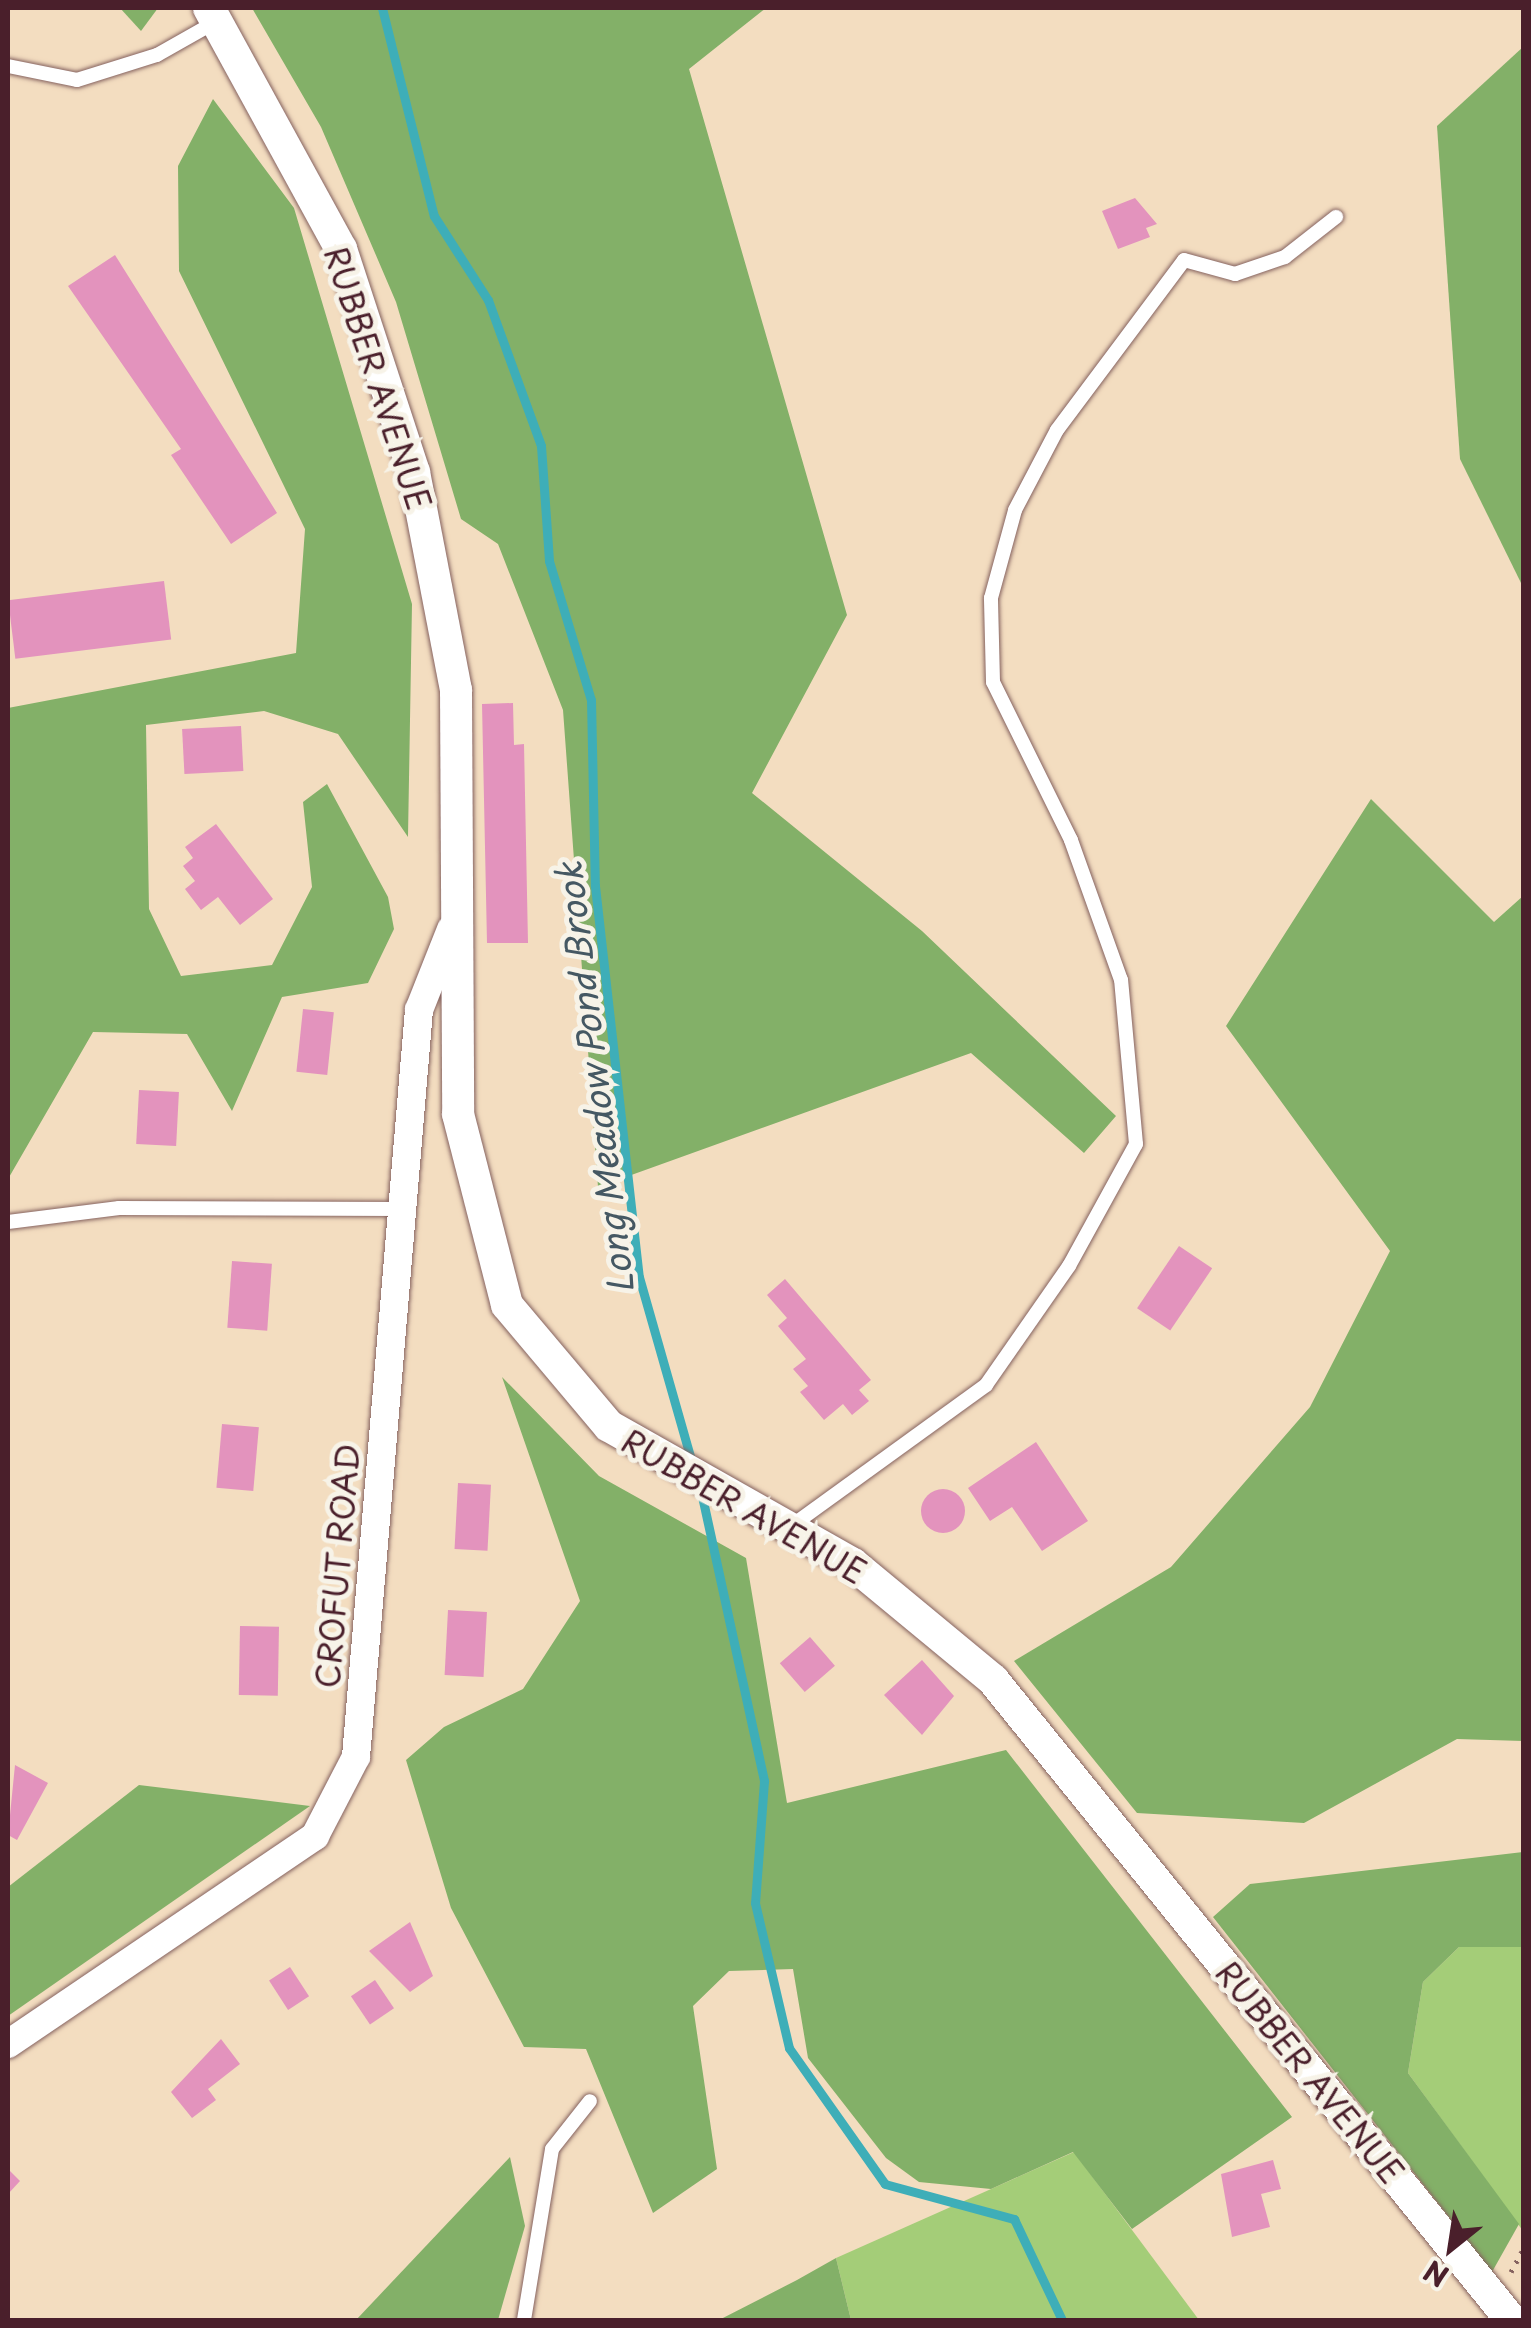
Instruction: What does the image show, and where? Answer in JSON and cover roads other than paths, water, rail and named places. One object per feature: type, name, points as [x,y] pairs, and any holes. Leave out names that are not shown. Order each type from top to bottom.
[{"type":"street","name":"RUBBER AVENUE","points":[[213,14],[341,250],[414,472],[456,690],[451,929],[458,1114],[507,1305],[608,1426],[854,1564],[993,1680],[1511,2320]]},
{"type":"street","name":"CROFUT ROAD","points":[[8,2044],[315,1836],[356,1757],[419,1010],[451,929]]},
{"type":"lane","points":[[8,66],[78,80],[156,55],[213,14]]},
{"type":"lane","points":[[789,1528],[986,1385],[1069,1266],[1136,1144],[1121,980],[1071,840],[994,682],[991,598],[1015,510],[1057,430],[1184,260],[1235,274],[1301,248],[1336,217]]},
{"type":"lane","points":[[8,1222],[118,1208],[402,1209]]},
{"type":"lane","points":[[524,2320],[552,2149],[590,2101]]},
{"type":"waterway","name":"Long Meadow Pond Brook","points":[[382,8],[434,216],[488,300],[541,446],[549,561],[591,700],[595,886],[639,1277],[692,1463]]},
{"type":"waterway","name":"Long Meadow Pond Brook","points":[[700,1487],[764,1781],[755,1903],[789,2048],[885,2184],[1014,2219],[1062,2320]]}]
